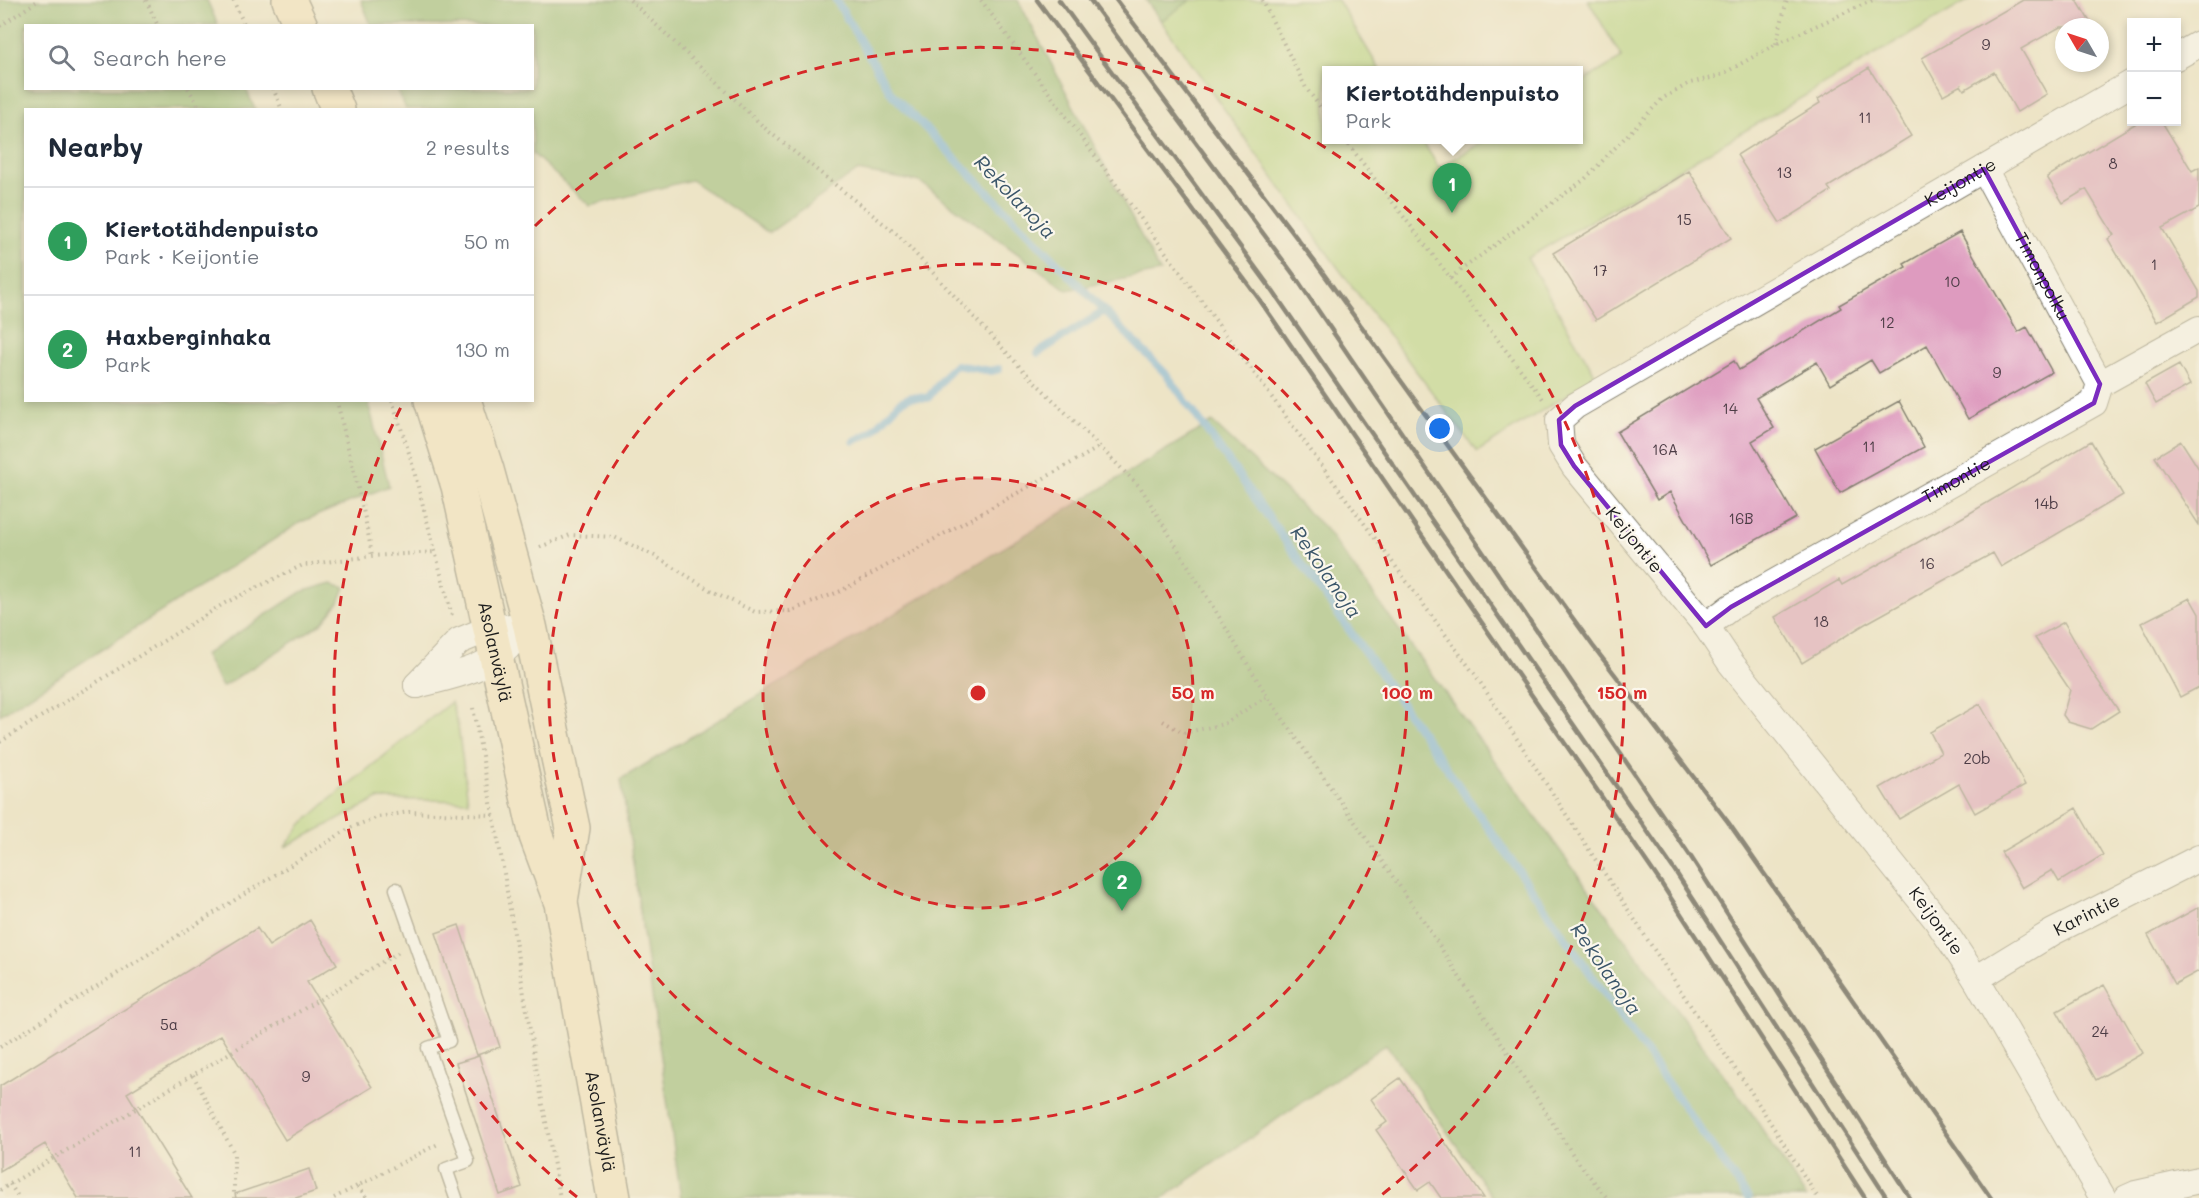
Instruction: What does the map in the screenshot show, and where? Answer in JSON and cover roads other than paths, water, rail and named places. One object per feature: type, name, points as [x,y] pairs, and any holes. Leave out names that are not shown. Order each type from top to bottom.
[{"type":"main road","points":[[289,0],[300,24]]},
{"type":"main road","points":[[330,90],[337,108]]},
{"type":"main road","name":"Asolanväylä","points":[[432,402],[458,486],[536,836],[561,903],[614,1198]]},
{"type":"main road","name":"Asolanväylä","points":[[465,402],[487,470],[530,626],[573,828],[561,903]]},
{"type":"street","points":[[2181,54],[2199,44]]},
{"type":"street","name":"Keijontie","points":[[2103,1198],[1976,979],[1936,919],[1730,662],[1706,626],[1574,466],[1561,445],[1559,420],[1575,406],[1698,333],[2127,86]]},
{"type":"street","name":"Timonpolku","points":[[1984,169],[2100,384]]},
{"type":"street","name":"Timontie","points":[[1706,626],[1731,607],[2094,403],[2100,384],[2199,329]]},
{"type":"street","points":[[494,643],[459,641],[417,685],[466,672],[494,643],[530,626]]},
{"type":"street","name":"Karintie","points":[[1976,979],[2053,932],[2199,858]]},
{"type":"street","points":[[2127,1198],[2199,1180]]},
{"type":"lane","points":[[396,889],[449,1041],[428,1048],[468,1161],[446,1169],[456,1198]]},
{"type":"waterway","name":"Rekolanoja","points":[[836,0],[891,93],[1167,375],[1377,669],[1748,1198]]},
{"type":"waterway","points":[[1038,353],[1104,311]]},
{"type":"waterway","points":[[854,441],[872,432],[900,402],[911,397],[928,398],[956,365],[991,371],[999,369]]},
{"type":"railway","points":[[1037,0],[1259,299],[1661,883],[1865,1198]]},
{"type":"railway","points":[[1059,0],[1272,290],[1675,871],[1887,1198]]},
{"type":"railway","points":[[1090,0],[1294,275],[1691,857],[1910,1198]]},
{"type":"railway","points":[[1116,0],[1315,262],[1593,646],[1728,822],[1991,1198]]},
{"type":"place","name":"Kiertotähdenpuisto","points":[[1452,213]]},
{"type":"place","name":"Haxberginhaka","points":[[1122,911]]}]
